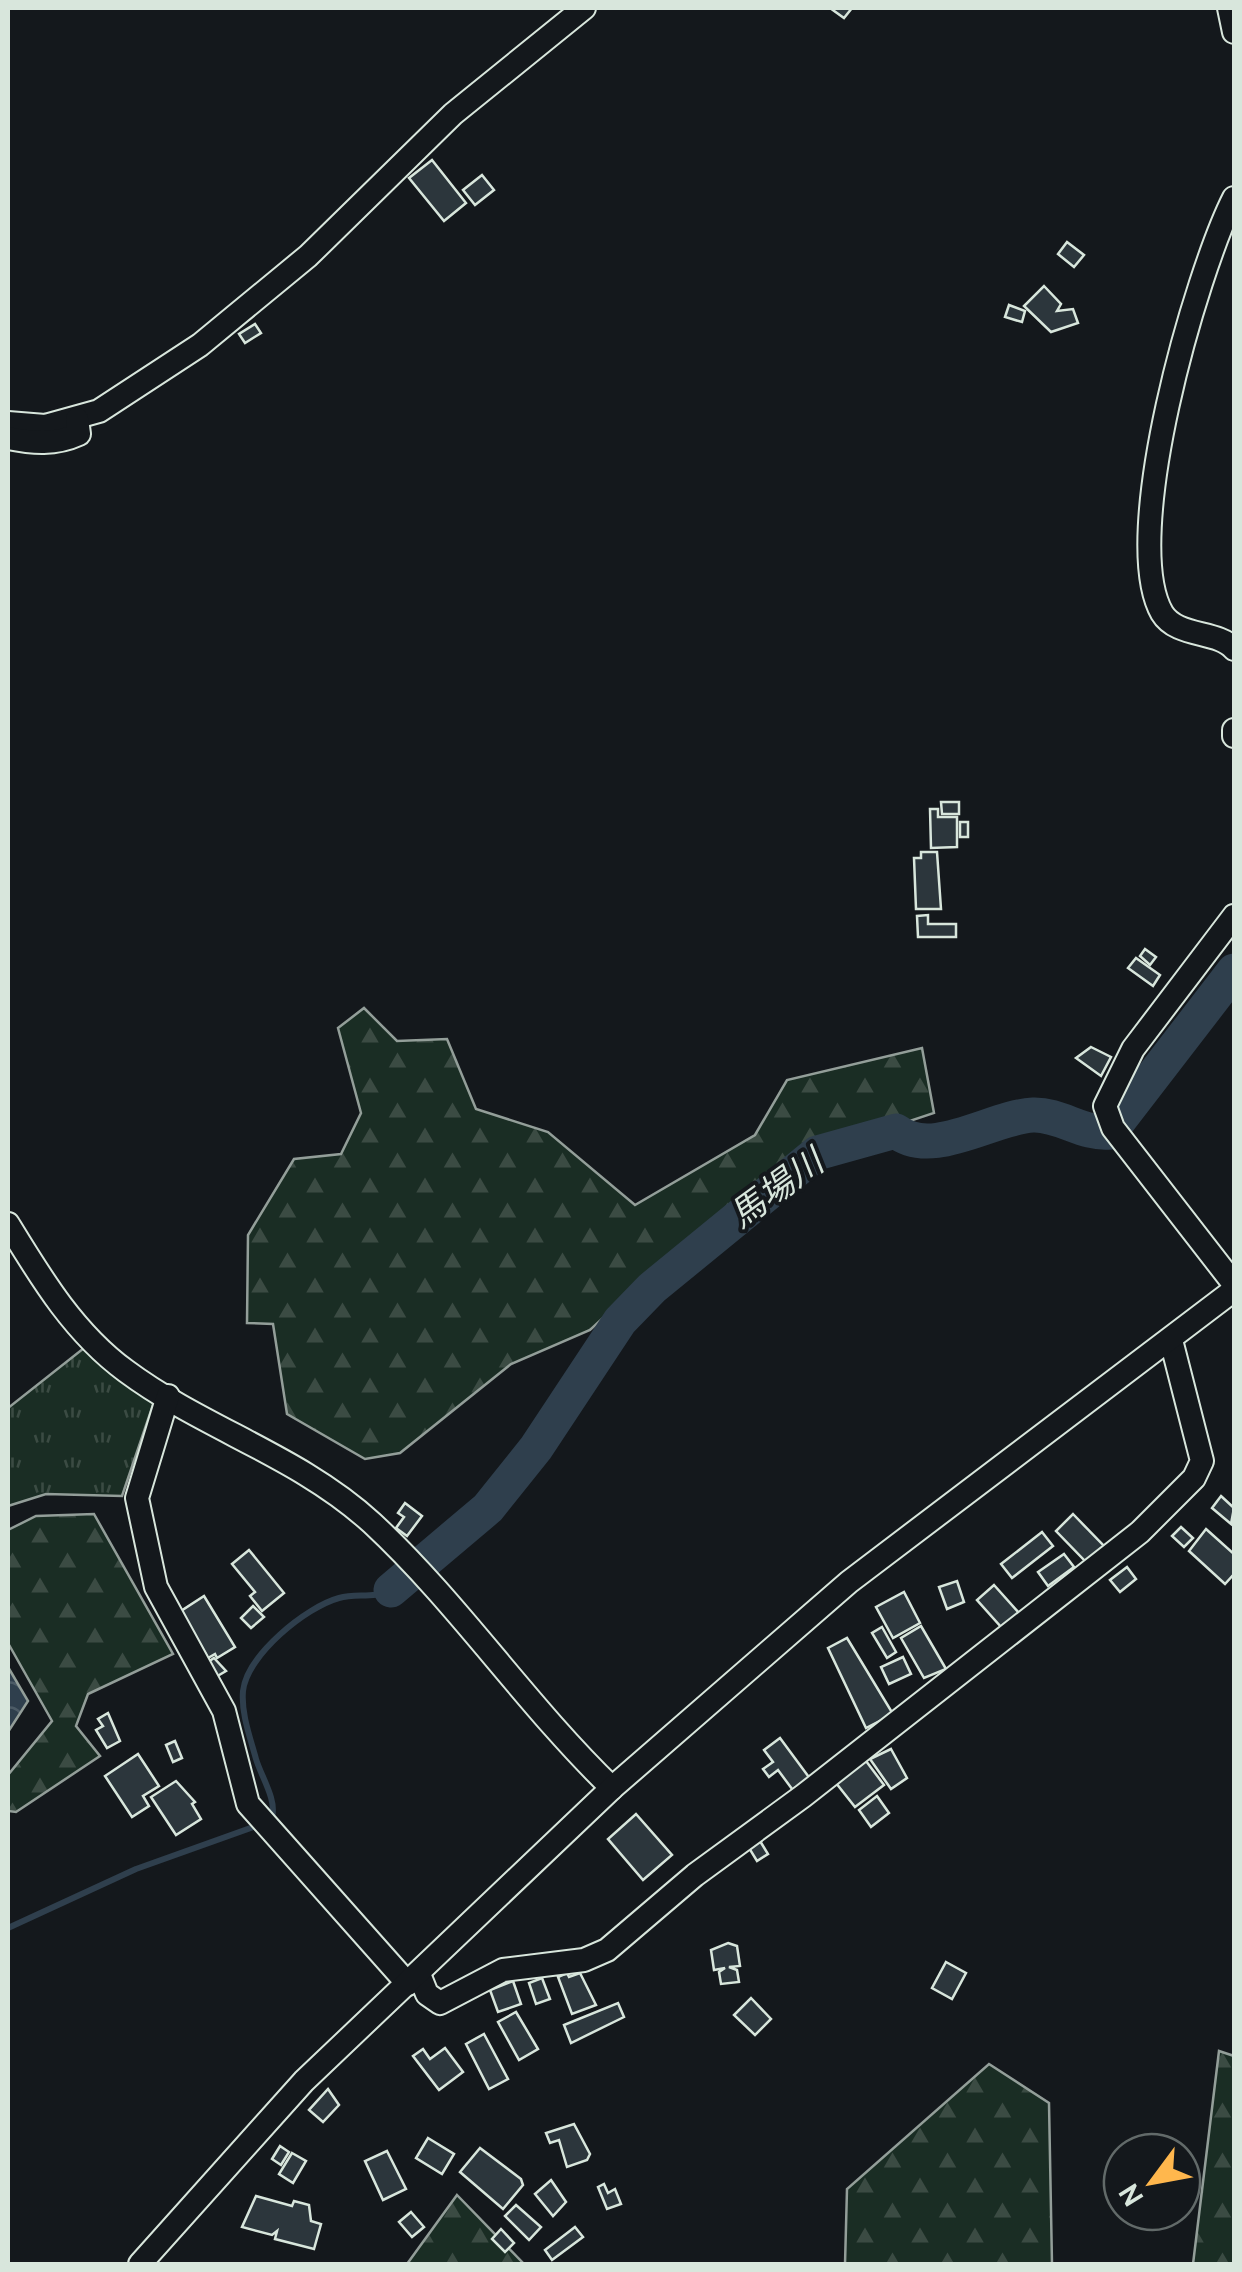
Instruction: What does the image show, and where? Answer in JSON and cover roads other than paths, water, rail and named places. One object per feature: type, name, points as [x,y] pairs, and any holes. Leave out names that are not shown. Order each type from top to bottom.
[{"type":"street","points":[[8,424],[45,426],[77,419],[128,396],[266,292],[453,114],[584,8]]},
{"type":"street","points":[[1229,8],[1234,32]]},
{"type":"street","points":[[1234,198],[1204,273],[1161,442],[1148,532],[1154,590],[1164,616],[1173,624],[1234,646]]},
{"type":"street","points":[[8,438],[34,443],[66,440],[79,434],[77,419]]},
{"type":"street","points":[[140,2264],[304,2080],[612,1788],[849,1582],[1172,1340],[1234,1287],[1113,1128],[1105,1106],[1132,1049],[1234,916]]},
{"type":"street","points":[[8,1224],[50,1291],[79,1328],[126,1371],[300,1468],[371,1522],[612,1788]]},
{"type":"street","points":[[168,1396],[137,1498],[156,1586],[224,1711],[248,1804],[440,2003],[503,1970],[584,1960],[606,1950],[695,1875],[803,1796],[1140,1532],[1194,1478],[1202,1461],[1172,1340]]},
{"type":"water","points":[[8,1667],[28,1701],[8,1732]]},
{"type":"waterway","name":"馬場川","points":[[391,1590],[488,1508],[536,1448],[620,1321],[652,1288],[817,1153],[896,1131],[911,1139],[944,1139],[1033,1115],[1110,1132],[1234,971]]},
{"type":"waterway","points":[[272,1817],[270,1796],[245,1716],[243,1691],[247,1677],[266,1648],[311,1611],[339,1598],[391,1590]]},
{"type":"waterway","points":[[8,1928],[136,1869],[256,1826]]}]
